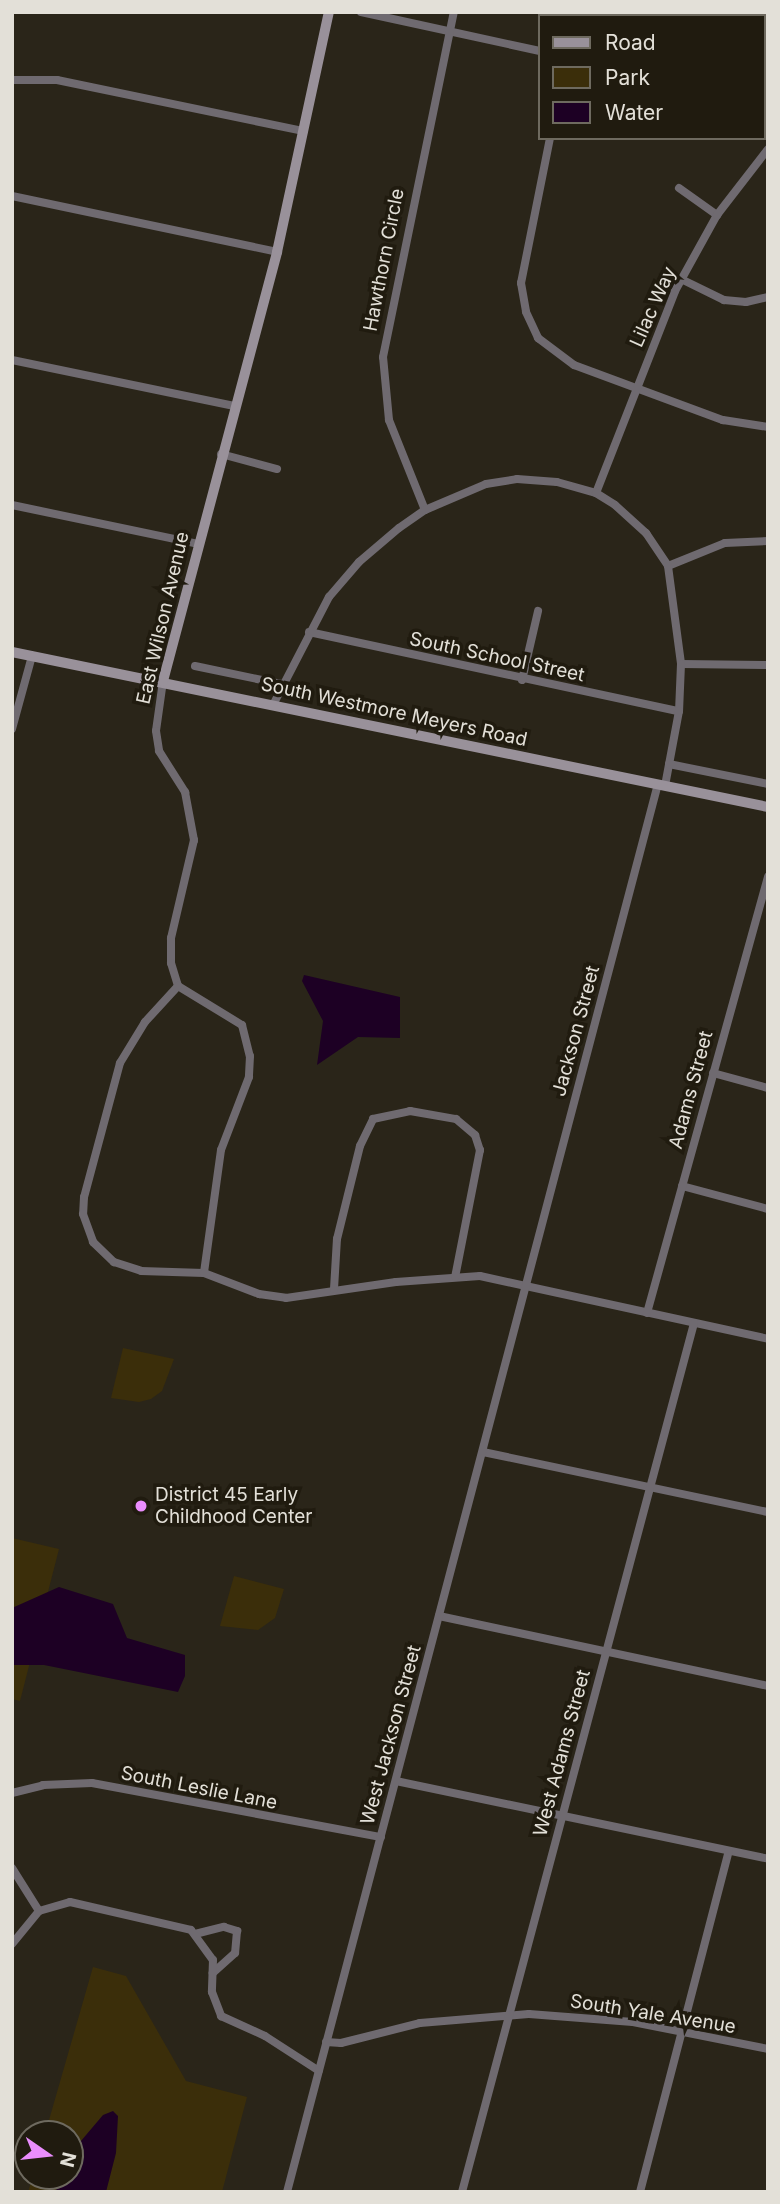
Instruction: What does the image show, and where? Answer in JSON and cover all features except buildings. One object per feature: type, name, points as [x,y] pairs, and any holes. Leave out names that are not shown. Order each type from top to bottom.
[{"type":"street","name":"East Wilson Avenue","points":[[178,986],[170,947],[194,840],[185,792],[159,751],[156,731],[163,681],[221,454],[277,252],[329,12]]},
{"type":"street","points":[[361,12],[538,51]]},
{"type":"street","name":"Hawthorn Circle","points":[[425,510],[389,420],[383,356],[454,12]]},
{"type":"street","points":[[12,80],[46,78],[304,131]]},
{"type":"street","points":[[550,140],[521,274],[526,312],[538,338],[561,359],[723,420],[768,427]]},
{"type":"street","name":"Lilac Way","points":[[596,493],[681,279],[717,215],[768,149]]},
{"type":"street","points":[[679,188],[717,215]]},
{"type":"street","points":[[12,196],[277,252]]},
{"type":"street","points":[[681,279],[724,300],[746,302],[768,297]]},
{"type":"street","points":[[12,360],[234,406]]},
{"type":"street","points":[[221,454],[277,469]]},
{"type":"street","points":[[273,705],[281,684],[329,597],[359,562],[425,510],[476,487],[510,479],[549,480],[596,493],[638,524],[668,566],[725,543],[768,541]]},
{"type":"street","points":[[12,505],[198,544]]},
{"type":"street","name":"Jackson Street","points":[[527,1287],[661,785],[669,764],[679,711],[681,664],[668,566]]},
{"type":"street","points":[[522,680],[538,611]]},
{"type":"street","name":"South School Street","points":[[309,632],[522,680],[679,711]]},
{"type":"street","name":"South Westmore Meyers Road","points":[[12,652],[768,807]]},
{"type":"street","points":[[12,729],[32,656]]},
{"type":"street","points":[[681,664],[768,665]]},
{"type":"street","points":[[195,666],[281,684]]},
{"type":"street","points":[[669,764],[768,784]]},
{"type":"street","name":"Adams Street","points":[[647,1313],[768,876]]},
{"type":"street","points":[[204,1273],[221,1150],[248,1077],[250,1056],[243,1025],[178,986],[134,1038],[108,1097],[83,1207],[93,1242],[106,1256],[135,1270],[204,1273],[272,1297],[299,1297],[334,1289],[480,1276],[768,1339]]},
{"type":"street","points":[[713,1073],[768,1088]]},
{"type":"street","points":[[334,1289],[337,1240],[360,1146],[373,1119],[412,1111],[456,1119],[475,1135],[480,1150],[455,1277]]},
{"type":"street","points":[[682,1186],[768,1209]]},
{"type":"street","name":"West Jackson Street","points":[[287,2192],[527,1287]]},
{"type":"street","name":"West Adams Street","points":[[463,2192],[694,1323]]},
{"type":"street","points":[[484,1452],[768,1512]]},
{"type":"street","points":[[439,1616],[768,1686]]},
{"type":"street","points":[[396,1781],[768,1859]]},
{"type":"street","name":"South Leslie Lane","points":[[12,1793],[43,1785],[92,1783],[381,1837]]},
{"type":"street","points":[[640,2192],[729,1851]]},
{"type":"street","points":[[12,1868],[39,1911]]},
{"type":"street","points":[[12,1944],[39,1911],[70,1902],[86,1903],[195,1934],[224,1927],[237,1931],[235,1953],[214,1973]]},
{"type":"street","points":[[195,1934],[213,1960],[212,1992],[221,2016],[265,2036],[319,2071]]},
{"type":"street","name":"South Yale Avenue","points":[[326,2042],[341,2043],[421,2023],[508,2015],[603,2018],[768,2049]]},
{"type":"green space","points":[[768,12],[768,52],[766,54],[766,14],[624,14]]},
{"type":"green space","points":[[123,1348],[174,1359],[162,1391],[151,1399],[139,1402],[111,1398]]},
{"type":"green space","points":[[12,1538],[59,1549],[20,1701],[12,1699]]},
{"type":"green space","points":[[234,1576],[284,1589],[275,1618],[258,1630],[220,1626]]},
{"type":"green space","points":[[93,1967],[126,1976],[186,2081],[247,2097],[222,2192],[28,2192],[84,2190],[84,2120],[49,2120]]},
{"type":"water","points":[[304,975],[400,997],[400,1038],[358,1037],[317,1065],[323,1021],[302,981]]},
{"type":"water","points":[[59,1587],[113,1604],[127,1638],[185,1655],[185,1676],[178,1692],[44,1665],[12,1665],[12,1608]]},
{"type":"water","points":[[113,2111],[118,2116],[116,2153],[106,2192],[56,2192],[84,2190],[84,2137],[103,2115]]},
{"type":"place","name":"District 45 Early Childhood Center","points":[[141,1506]]}]
